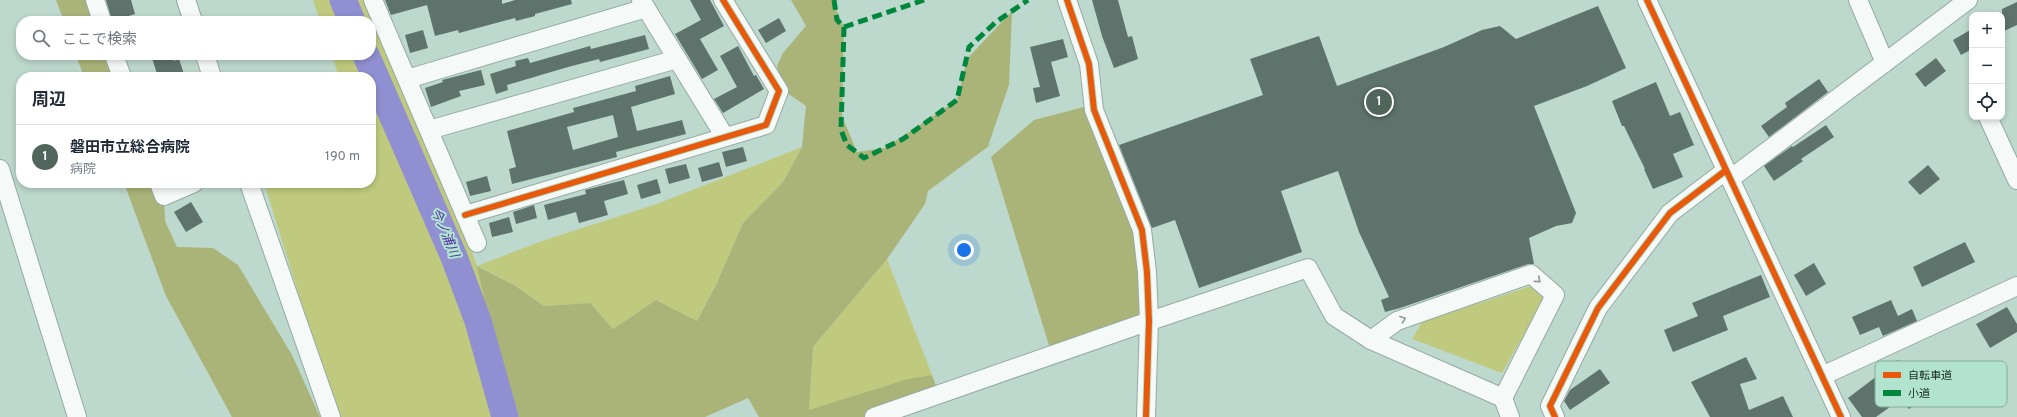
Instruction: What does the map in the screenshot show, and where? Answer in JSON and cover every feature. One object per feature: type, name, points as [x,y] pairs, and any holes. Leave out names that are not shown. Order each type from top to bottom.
[{"type":"street","points":[[95,0],[100,16]]},
{"type":"street","points":[[186,0],[191,16]]},
{"type":"street","points":[[373,0],[477,243]]},
{"type":"street","points":[[465,215],[766,125],[779,91],[723,0]]},
{"type":"street","points":[[1067,0],[1089,64],[1094,110],[1142,230],[1147,272],[1149,321],[1146,417]]},
{"type":"street","points":[[1647,0],[1841,417]]},
{"type":"street","points":[[1858,0],[1885,63]]},
{"type":"street","points":[[1555,417],[1550,406],[1598,308],[1670,213],[1728,175],[1885,63],[1968,0]]},
{"type":"street","points":[[407,79],[644,4],[725,137]]},
{"type":"street","points":[[429,130],[677,59]]},
{"type":"street","points":[[116,60],[120,72]]},
{"type":"street","points":[[207,60],[210,72]]},
{"type":"street","points":[[1989,120],[2017,180]]},
{"type":"street","points":[[0,168],[77,417]]},
{"type":"street","points":[[161,188],[164,196],[182,188]]},
{"type":"street","points":[[251,188],[331,417]]},
{"type":"street","points":[[874,417],[1149,321],[1308,268],[1334,316],[1371,340],[1503,398],[1510,417]]},
{"type":"street","points":[[1371,340],[1397,321],[1531,274],[1555,295],[1503,398]]},
{"type":"street","points":[[1822,376],[2017,286]]},
{"type":"green space","points":[[56,0],[92,0],[97,16],[62,16]]},
{"type":"green space","points":[[313,0],[375,0],[417,102],[477,266],[542,241],[654,205],[802,147],[783,182],[743,223],[716,285],[697,321],[656,300],[613,329],[590,303],[544,306],[514,285],[478,266],[520,417],[337,417],[266,188],[376,188],[376,72],[337,72],[334,60],[376,60],[376,16],[318,16]]},
{"type":"green space","points":[[791,0],[832,0],[844,27],[842,116],[857,152],[885,148],[957,100],[967,59],[1012,11],[1009,85],[988,146],[997,140],[928,191],[925,204],[887,259],[813,347],[809,410],[908,379],[932,375],[939,394],[874,417],[759,417],[748,398],[705,417],[519,417],[486,307],[477,266],[514,285],[544,306],[590,303],[613,329],[656,300],[697,321],[716,285],[743,223],[783,182],[802,147],[806,106],[783,90],[777,66],[783,53],[806,26]]},
{"type":"green space","points":[[78,60],[113,60],[117,72],[82,72]]},
{"type":"green space","points":[[1084,107],[1142,230],[1149,321],[1052,355],[991,157],[1034,120]]},
{"type":"green space","points":[[126,188],[161,188],[164,196],[165,221],[177,247],[213,248],[238,265],[292,355],[320,417],[232,417],[166,296]]},
{"type":"green space","points":[[887,259],[932,375],[809,411],[813,347]]},
{"type":"green space","points":[[1534,285],[1546,296],[1502,373],[1412,339],[1422,322]]},
{"type":"building","points":[[106,0],[131,0],[135,14],[128,16],[111,16]]},
{"type":"building","points":[[385,0],[502,0],[502,4],[515,0],[571,0],[572,4],[516,21],[515,18],[459,33],[458,30],[435,36],[427,5],[391,15]]},
{"type":"building","points":[[690,0],[710,0],[724,26],[700,39],[718,70],[702,79],[675,34],[701,20]]},
{"type":"building","points":[[1092,0],[1118,0],[1128,37],[1132,36],[1138,59],[1114,68],[1102,36]]},
{"type":"building","points":[[2017,2],[2017,25],[2005,31],[2005,12],[2002,12],[2002,9]]},
{"type":"building","points":[[1598,6],[1626,68],[1587,86],[1534,106],[1576,213],[1572,223],[1556,226],[1529,238],[1534,264],[1528,264],[1400,308],[1385,312],[1381,300],[1389,297],[1359,232],[1338,171],[1281,191],[1302,252],[1199,288],[1175,220],[1152,228],[1119,145],[1263,95],[1250,59],[1319,36],[1337,86],[1444,47],[1482,30],[1500,26],[1516,39]]},
{"type":"building","points":[[779,18],[786,31],[766,43],[758,30]]},
{"type":"building","points":[[423,30],[428,48],[410,53],[405,35]]},
{"type":"building","points":[[1969,31],[1969,51],[1961,55],[1953,40]]},
{"type":"building","points":[[645,35],[649,49],[600,62],[599,59],[568,67],[507,85],[508,90],[496,94],[490,74],[516,66],[515,61],[528,58],[530,63],[590,46],[591,49]]},
{"type":"building","points":[[1063,39],[1068,57],[1051,62],[1060,96],[1036,103],[1033,88],[1040,87],[1030,47]]},
{"type":"building","points":[[738,46],[754,76],[756,75],[764,89],[723,113],[714,99],[737,87],[720,56]]},
{"type":"building","points":[[1936,58],[1946,71],[1925,87],[1915,74]]},
{"type":"building","points":[[153,60],[179,60],[183,72],[156,72]]},
{"type":"building","points":[[481,70],[485,85],[459,91],[461,96],[431,107],[425,88],[443,82],[442,80]]},
{"type":"building","points":[[670,76],[675,94],[631,107],[637,131],[682,120],[686,134],[616,152],[617,157],[512,184],[509,169],[516,167],[507,131],[574,112],[573,108],[636,91],[635,86]],"holes":[[[613,115],[618,137],[573,150],[567,127]]]},
{"type":"building","points":[[1819,79],[1828,92],[1769,137],[1761,126],[1787,107],[1785,103]]},
{"type":"building","points":[[1656,82],[1670,116],[1680,112],[1694,145],[1673,154],[1683,177],[1653,189],[1624,126],[1622,126],[1612,101]]},
{"type":"building","points":[[1826,125],[1834,137],[1801,159],[1803,161],[1774,181],[1764,166],[1792,146],[1793,147]]},
{"type":"building","points":[[743,147],[747,161],[726,167],[722,152]]},
{"type":"building","points":[[719,162],[723,176],[702,182],[698,168]]},
{"type":"building","points":[[686,164],[690,178],[669,184],[665,169]]},
{"type":"building","points":[[1928,165],[1940,179],[1920,195],[1908,182]]},
{"type":"building","points":[[487,176],[491,191],[470,196],[466,182]]},
{"type":"building","points":[[657,179],[661,193],[641,199],[637,185]]},
{"type":"building","points":[[624,180],[628,194],[604,201],[608,215],[579,223],[576,212],[548,220],[544,205],[586,194],[585,190]]},
{"type":"building","points":[[191,202],[203,222],[186,232],[174,212]]},
{"type":"building","points":[[534,205],[537,218],[516,224],[513,212]]},
{"type":"building","points":[[509,217],[513,232],[492,237],[489,223]]},
{"type":"building","points":[[1965,242],[1975,262],[1922,287],[1913,267]]},
{"type":"building","points":[[1814,263],[1826,284],[1806,296],[1794,275]]},
{"type":"building","points":[[1761,275],[1770,297],[1723,316],[1728,330],[1673,352],[1664,330],[1698,316],[1692,303]]},
{"type":"building","points":[[1891,300],[1898,316],[1912,309],[1917,321],[1883,336],[1879,327],[1860,335],[1852,317]]},
{"type":"building","points":[[2007,307],[2017,324],[2017,332],[1990,348],[1976,324]]},
{"type":"building","points":[[1746,357],[1757,379],[1740,384],[1749,410],[1783,396],[1793,417],[1710,417],[1691,382]]},
{"type":"building","points":[[1600,369],[1610,383],[1570,410],[1564,401],[1570,390]]},
{"type":"building","points":[[1875,377],[1875,407],[1890,407],[1876,417],[1862,417],[1848,398]]},
{"type":"waterway","name":"今ノ浦川","points":[[343,0],[350,16]]},
{"type":"waterway","name":"今ノ浦川","points":[[368,60],[373,72]]},
{"type":"waterway","name":"今ノ浦川","points":[[376,78],[454,257],[478,321],[505,417]]},
{"type":"marked path","points":[[834,0],[837,20],[844,27],[924,0]]},
{"type":"marked path","points":[[844,27],[841,130],[847,145],[864,158],[903,139],[957,100],[969,47],[996,22],[1028,0]]},
{"type":"cycle path","points":[[465,215],[766,125],[779,91],[723,0]]},
{"type":"cycle path","points":[[1067,0],[1089,64],[1094,110],[1142,230],[1147,272],[1149,321],[1146,417]]},
{"type":"cycle path","points":[[1647,0],[1841,417]]},
{"type":"cycle path","points":[[1555,417],[1550,406],[1598,308],[1670,213],[1725,171]]},
{"type":"place","name":"磐田市立総合病院","points":[[1379,102]]}]
